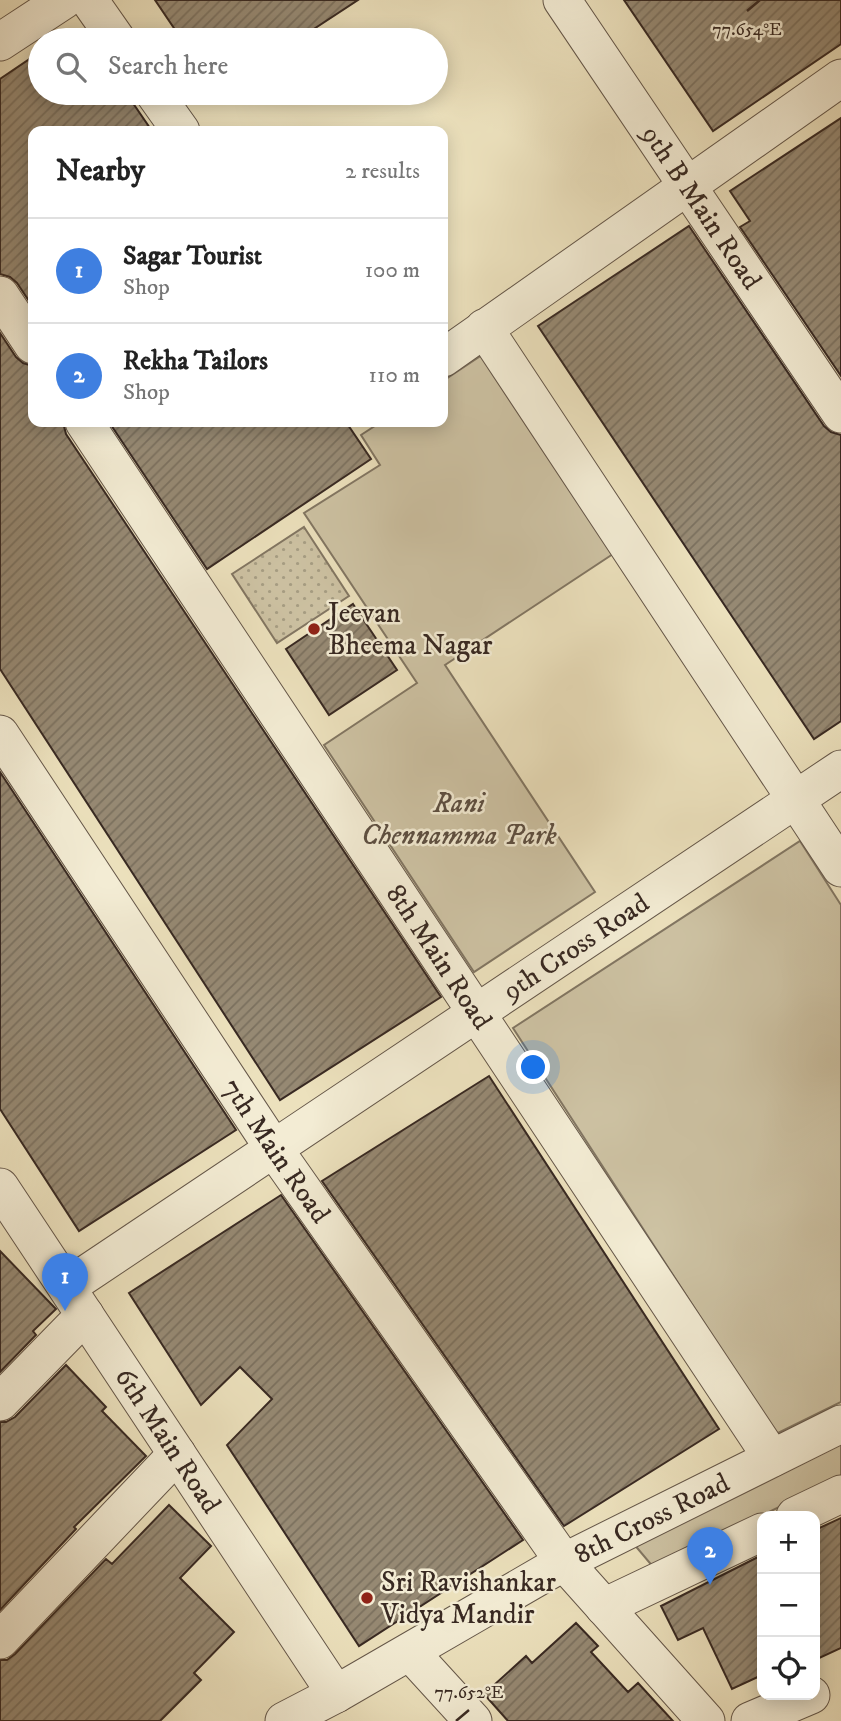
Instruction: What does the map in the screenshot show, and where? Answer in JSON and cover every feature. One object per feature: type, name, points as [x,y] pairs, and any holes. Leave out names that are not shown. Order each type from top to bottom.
[{"type":"street","points":[[0,42],[64,0]]},
{"type":"street","points":[[89,0],[109,28]]},
{"type":"street","name":"9th B Main Road","points":[[562,0],[841,414]]},
{"type":"street","points":[[448,354],[841,78]]},
{"type":"street","points":[[163,105],[177,126]]},
{"type":"street","points":[[0,295],[28,337]]},
{"type":"street","points":[[484,328],[841,867]]},
{"type":"street","name":"8th Main Road","points":[[87,427],[772,1458]]},
{"type":"street","name":"7th Main Road","points":[[0,734],[274,1149],[564,1562]]},
{"type":"street","name":"9th Cross Road","points":[[76,1301],[274,1149],[841,769]]},
{"type":"street","name":"6th Main Road","points":[[0,1187],[336,1694]]},
{"type":"street","points":[[0,1402],[76,1301]]},
{"type":"street","name":"8th Cross Road","points":[[284,1721],[410,1652],[564,1562],[841,1424]]},
{"type":"street","points":[[0,1640],[177,1454]]},
{"type":"street","points":[[805,1511],[841,1494]]},
{"type":"street","points":[[604,1607],[757,1534]]},
{"type":"street","points":[[564,1562],[706,1721]]},
{"type":"street","points":[[410,1652],[473,1721]]},
{"type":"street","points":[[820,1691],[841,1682]]},
{"type":"street","points":[[750,1721],[799,1700]]},
{"type":"green space","name":"Rani Chennamma Park","points":[[488,351],[619,550],[445,665],[595,892],[474,972],[324,745],[417,683],[304,513],[380,465],[361,435],[373,427],[448,427],[448,378]]},
{"type":"green space","points":[[304,527],[349,596],[277,643],[232,574]]},
{"type":"green space","points":[[800,841],[841,905],[841,1402],[776,1434],[513,1028]]},
{"type":"green space","points":[[841,1440],[841,1477],[771,1511],[757,1511],[757,1518],[654,1568],[633,1543]]},
{"type":"building","points":[[155,0],[358,0],[315,28],[174,28]]},
{"type":"building","points":[[624,0],[841,0],[841,44],[713,131]]},
{"type":"building","points":[[28,60],[28,105],[134,105],[149,126],[28,126],[28,300],[17,283],[0,274],[0,79]]},
{"type":"building","points":[[841,118],[841,376],[740,227],[750,221],[730,191]]},
{"type":"building","points":[[689,226],[824,426],[841,435],[841,721],[814,739],[538,326]]},
{"type":"building","points":[[0,333],[16,357],[28,364],[28,427],[64,427],[66,434],[441,997],[280,1100],[0,669]]},
{"type":"building","points":[[112,427],[349,427],[371,459],[207,569]]},
{"type":"building","points":[[353,604],[397,670],[329,715],[286,649]]},
{"type":"building","points":[[0,772],[236,1130],[79,1231],[0,1109]]},
{"type":"building","points":[[489,1076],[719,1429],[564,1526],[322,1181]]},
{"type":"building","points":[[281,1195],[523,1540],[359,1646],[227,1445],[272,1399],[240,1367],[201,1405],[129,1293]]},
{"type":"building","points":[[0,1251],[56,1309],[33,1331],[36,1335],[0,1372]]},
{"type":"building","points":[[66,1365],[106,1407],[102,1411],[146,1456],[74,1527],[76,1529],[0,1610],[0,1422],[15,1417]]},
{"type":"building","points":[[169,1505],[211,1546],[180,1578],[234,1632],[194,1673],[201,1680],[160,1721],[0,1721],[0,1660],[7,1660],[15,1654],[106,1559],[112,1564]]},
{"type":"building","points":[[841,1518],[841,1648],[820,1658],[820,1574],[820,1528]]},
{"type":"building","points":[[757,1558],[757,1677],[732,1689],[703,1628],[678,1640],[661,1606]]},
{"type":"building","points":[[576,1623],[598,1646],[591,1652],[628,1692],[638,1683],[673,1721],[508,1721],[484,1694],[526,1656],[532,1663]]},
{"type":"place","name":"Jeevan Bheema Nagar","points":[[314,629]]},
{"type":"place","name":"Sagar Tourist","points":[[65,1311]]},
{"type":"place","name":"Rekha Tailors","points":[[710,1585]]},
{"type":"place","name":"Sri Ravishankar Vidya Mandir","points":[[367,1598]]}]
